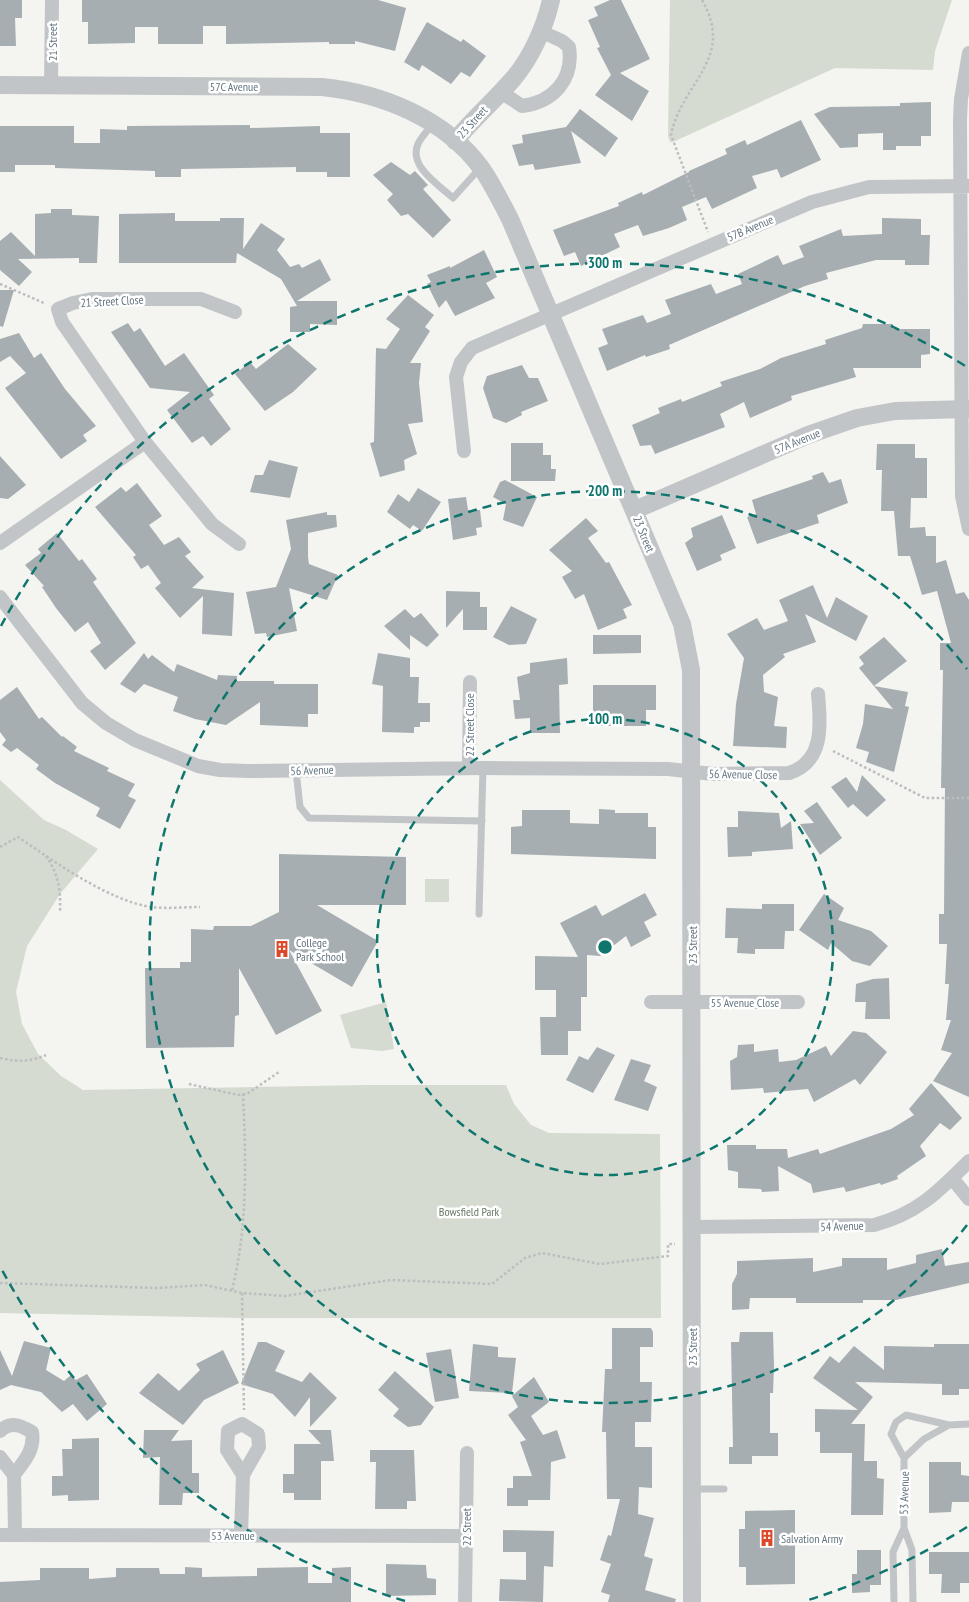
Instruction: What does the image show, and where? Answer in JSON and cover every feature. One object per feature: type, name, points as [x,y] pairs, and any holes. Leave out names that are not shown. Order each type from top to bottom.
[{"type":"street","name":"21 Street","points":[[51,85],[52,0]]},
{"type":"street","name":"23 Street","points":[[551,0],[540,31],[523,66],[455,141],[480,167],[510,219],[635,510],[682,624],[687,645],[691,670],[693,772],[691,1002],[692,1602]]},
{"type":"street","points":[[501,92],[522,106],[542,102],[558,89],[568,71],[569,47],[562,41],[540,31]]},
{"type":"street","points":[[969,53],[961,99],[965,186],[965,409],[962,496],[969,529]]},
{"type":"street","name":"57C Avenue","points":[[0,85],[322,87],[355,90],[413,112],[455,141]]},
{"type":"street","name":"57B Avenue","points":[[464,451],[456,377],[461,362],[472,348],[812,202],[869,187],[965,186]]},
{"type":"street","name":"21 Street Close","points":[[235,312],[201,299],[92,299],[73,303],[58,309],[62,322],[145,442],[212,524],[240,544]]},
{"type":"street","name":"57A Avenue","points":[[635,510],[808,435],[857,418],[896,411],[965,409]]},
{"type":"street","points":[[0,543],[145,442]]},
{"type":"street","name":"56 Avenue","points":[[0,597],[82,704],[106,723],[135,740],[198,766],[220,770],[296,771],[476,768],[668,769],[693,772]]},
{"type":"street","name":"22 Street Close","points":[[470,682],[476,768]]},
{"type":"street","name":"56 Avenue Close","points":[[693,772],[771,775],[798,771],[813,758],[818,743],[820,714],[818,694]]},
{"type":"street","points":[[652,1002],[691,1002]]},
{"type":"street","name":"55 Avenue Close","points":[[691,1002],[798,1002]]},
{"type":"street","name":"54 Avenue","points":[[692,1227],[874,1225],[893,1220],[911,1212],[931,1199],[969,1161]]},
{"type":"street","points":[[952,1178],[969,1199]]},
{"type":"street","points":[[0,1431],[6,1426],[19,1424],[32,1432],[33,1442],[28,1456],[14,1475]]},
{"type":"street","name":"22 Street","points":[[466,1453],[466,1602]]},
{"type":"street","points":[[0,1457],[14,1475],[15,1534]]},
{"type":"street","points":[[241,1535],[242,1475]]},
{"type":"street","name":"53 Avenue","points":[[0,1534],[466,1536]]},
{"type":"lane","points":[[433,124],[419,143],[417,157],[423,171],[453,198],[480,167]]},
{"type":"lane","points":[[476,768],[482,821],[479,914]]},
{"type":"lane","points":[[296,771],[300,808],[309,818],[482,821]]},
{"type":"lane","name":"53 Avenue","points":[[913,1602],[912,1550],[904,1528],[904,1458],[891,1434],[896,1422],[906,1415],[949,1425],[969,1424]]},
{"type":"lane","name":"53 Avenue","points":[[904,1458],[924,1439],[949,1425]]},
{"type":"lane","points":[[692,1488],[724,1488]]},
{"type":"lane","name":"53 Avenue","points":[[894,1602],[894,1552],[904,1528]]},
{"type":"path","points":[[702,0],[713,31],[714,45],[703,72],[675,120],[672,135],[708,230]]},
{"type":"path","points":[[0,284],[32,298]]},
{"type":"path","points":[[833,751],[925,798],[969,798]]},
{"type":"path","points":[[0,847],[18,838],[106,890],[138,904],[152,907],[200,907]]},
{"type":"path","points":[[45,855],[57,876],[60,888],[60,911]]},
{"type":"path","points":[[0,1058],[14,1061],[34,1061],[46,1055]]},
{"type":"path","points":[[189,1084],[242,1094],[279,1072]]},
{"type":"path","points":[[232,1290],[242,1242],[246,1195],[242,1094]]},
{"type":"path","points":[[0,1283],[157,1288],[205,1285],[242,1293],[285,1296],[391,1280],[492,1284],[525,1258],[542,1253],[600,1264],[668,1256],[668,1244],[677,1244]]},
{"type":"path","points":[[242,1293],[244,1410]]},
{"type":"green space","points":[[670,0],[952,0],[935,51],[933,70],[835,68],[670,142],[668,136]]},
{"type":"green space","name":"Bowsfield Park","points":[[0,780],[44,820],[66,830],[98,849],[60,894],[27,946],[16,992],[22,1024],[38,1054],[61,1076],[83,1090],[367,1085],[506,1085],[514,1104],[531,1125],[549,1133],[660,1134],[661,1318],[243,1318],[0,1313]]},
{"type":"green space","points":[[425,879],[449,879],[449,902],[425,902]]},
{"type":"green space","points":[[386,1002],[394,1049],[382,1051],[351,1048],[340,1015]]},
{"type":"building","points":[[0,0],[22,0],[22,18],[15,18],[16,46],[0,46]]},
{"type":"building","points":[[82,0],[378,0],[406,8],[395,51],[355,41],[355,44],[329,44],[329,42],[226,44],[226,26],[203,26],[203,44],[158,44],[158,27],[135,27],[135,43],[88,44],[88,22],[82,22]]},
{"type":"building","points":[[610,0],[621,0],[650,59],[620,73],[649,91],[632,121],[595,95],[611,75],[597,48],[600,47],[588,20],[598,16],[594,7]]},
{"type":"building","points":[[427,22],[461,42],[463,39],[486,56],[470,77],[461,72],[451,84],[422,65],[419,71],[404,62]]},
{"type":"building","points":[[931,102],[931,136],[921,136],[921,146],[896,146],[896,150],[883,150],[883,133],[858,134],[858,147],[840,148],[814,114],[830,107],[900,106],[900,103]]},
{"type":"building","points":[[580,109],[618,138],[605,157],[571,131],[581,163],[535,170],[533,164],[519,166],[512,145],[523,143],[522,135],[566,127]]},
{"type":"building","points":[[801,120],[821,160],[781,178],[777,169],[752,176],[757,188],[712,209],[706,197],[682,207],[687,220],[669,228],[643,236],[638,225],[614,234],[620,247],[581,266],[575,252],[564,256],[553,230],[619,206],[618,203],[642,192],[643,195],[727,154],[725,149],[745,140],[747,145]]},
{"type":"building","points":[[250,125],[250,128],[320,126],[320,133],[350,133],[350,177],[327,177],[327,172],[296,172],[296,167],[181,169],[181,177],[155,177],[155,171],[55,168],[55,165],[15,165],[15,172],[0,172],[0,126],[74,126],[74,143],[100,143],[100,129],[127,130],[127,126]]},
{"type":"building","points":[[391,162],[410,175],[415,171],[428,185],[423,189],[451,220],[433,238],[408,214],[401,216],[387,200],[393,194],[373,175]]},
{"type":"building","points":[[51,209],[72,209],[72,215],[99,216],[97,263],[79,263],[79,258],[18,259],[32,272],[19,286],[0,270],[0,241],[11,232],[35,256],[35,214],[51,213]]},
{"type":"building","points":[[175,213],[175,221],[220,221],[220,218],[244,218],[243,249],[261,223],[285,239],[277,250],[290,267],[299,264],[302,268],[320,259],[331,280],[297,301],[337,301],[337,325],[310,324],[310,332],[290,332],[290,307],[297,306],[281,279],[237,253],[236,263],[119,263],[119,214]]},
{"type":"building","points":[[882,218],[921,219],[921,235],[930,235],[929,265],[905,265],[905,260],[876,260],[826,273],[828,279],[805,286],[669,345],[670,349],[646,357],[645,355],[607,371],[598,348],[608,344],[602,329],[643,315],[647,323],[671,314],[665,300],[711,284],[716,294],[742,284],[738,274],[778,255],[783,265],[804,257],[799,246],[841,229],[843,236],[882,234]]},
{"type":"building","points":[[484,250],[497,277],[486,283],[495,298],[455,316],[446,300],[439,308],[427,284],[431,282],[427,275],[450,266],[450,268]]},
{"type":"building","points":[[0,290],[14,290],[3,327],[0,326]]},
{"type":"building","points":[[408,295],[434,315],[425,327],[430,331],[410,363],[421,363],[419,383],[423,422],[408,424],[417,454],[404,460],[405,470],[380,477],[370,443],[374,442],[376,348],[386,349],[400,329],[386,319]]},
{"type":"building","points":[[128,323],[134,332],[140,328],[165,366],[184,353],[214,395],[209,399],[231,429],[211,446],[203,436],[192,443],[167,410],[190,392],[150,388],[111,332]]},
{"type":"building","points":[[863,324],[893,324],[893,329],[930,329],[930,354],[921,355],[921,368],[853,368],[856,377],[791,396],[792,400],[750,418],[744,402],[720,414],[725,427],[655,454],[651,445],[640,446],[632,425],[660,413],[658,408],[681,399],[682,402],[722,386],[720,382],[760,369],[781,358],[826,344],[825,340],[862,328]]},
{"type":"building","points":[[19,333],[34,358],[41,353],[65,389],[96,426],[83,435],[87,441],[61,459],[5,388],[26,373],[10,356],[0,362],[0,339]]},
{"type":"building","points":[[288,344],[317,369],[293,392],[265,411],[235,374],[250,362],[256,369]]},
{"type":"building","points":[[522,365],[529,378],[538,378],[548,401],[521,412],[522,415],[506,423],[493,418],[483,388],[487,376]]},
{"type":"building","points":[[511,443],[543,443],[543,455],[551,455],[551,469],[556,469],[555,481],[511,481]]},
{"type":"building","points":[[877,444],[915,444],[915,458],[927,458],[927,498],[911,498],[910,528],[925,527],[926,536],[936,536],[936,563],[946,560],[956,594],[964,592],[969,600],[969,1097],[933,1081],[952,1053],[941,1050],[951,1020],[946,1020],[949,984],[945,984],[947,944],[939,944],[939,914],[944,914],[945,788],[941,788],[943,670],[940,670],[940,643],[951,643],[937,591],[922,595],[910,556],[898,556],[894,511],[881,511],[882,470],[876,470]]},
{"type":"building","points":[[0,456],[26,485],[8,499],[0,498]]},
{"type":"building","points":[[269,460],[298,467],[290,498],[250,492],[255,475],[263,475]]},
{"type":"building","points":[[823,472],[829,483],[841,479],[848,503],[817,515],[819,523],[757,544],[747,517],[756,514],[752,500],[813,479],[812,476]]},
{"type":"building","points":[[505,480],[537,497],[523,527],[503,520],[506,504],[493,497],[500,482]]},
{"type":"building","points":[[137,483],[162,516],[149,525],[164,545],[179,537],[191,552],[185,556],[204,577],[192,588],[234,593],[232,636],[202,634],[203,596],[180,618],[155,588],[161,583],[148,565],[141,569],[133,557],[136,555],[95,507],[121,487],[126,492]]},
{"type":"building","points":[[418,488],[441,502],[422,531],[413,525],[410,529],[387,512],[398,494],[409,502]]},
{"type":"building","points":[[466,497],[468,510],[480,510],[482,527],[476,528],[477,535],[453,540],[448,499]]},
{"type":"building","points":[[327,512],[327,515],[336,515],[337,527],[308,533],[308,557],[309,564],[338,575],[327,600],[289,588],[297,631],[267,637],[266,633],[255,634],[246,592],[276,587],[291,549],[286,520]]},
{"type":"building","points":[[722,515],[736,548],[720,555],[722,560],[697,571],[685,543],[693,537],[691,528]]},
{"type":"building","points":[[586,518],[598,531],[588,538],[606,563],[609,562],[632,605],[623,609],[627,618],[598,630],[584,594],[575,599],[562,577],[572,571],[549,550]]},
{"type":"building","points":[[57,533],[79,561],[82,559],[97,579],[93,582],[136,643],[105,670],[90,651],[101,643],[88,622],[75,632],[56,608],[42,587],[44,586],[25,565],[41,553],[38,549]]},
{"type":"building","points":[[813,585],[827,618],[836,597],[868,616],[856,641],[805,614],[816,642],[783,654],[785,657],[763,675],[764,692],[778,697],[774,726],[787,727],[786,748],[733,746],[736,704],[744,658],[727,634],[757,618],[764,630],[788,621],[779,600]]},
{"type":"building","points":[[446,591],[480,592],[480,607],[487,607],[487,630],[463,630],[463,609],[446,628]]},
{"type":"building","points":[[511,606],[537,619],[526,644],[509,645],[493,637]]},
{"type":"building","points":[[405,609],[414,618],[421,613],[439,635],[427,647],[410,635],[410,650],[384,626]]},
{"type":"building","points":[[593,635],[641,635],[641,653],[593,654]]},
{"type":"building","points":[[884,637],[907,661],[874,686],[908,692],[905,706],[909,707],[894,772],[866,762],[869,752],[856,748],[863,724],[865,704],[893,709],[859,668],[864,664],[859,657]]},
{"type":"building","points":[[144,653],[148,659],[152,655],[174,672],[177,664],[217,680],[218,675],[237,676],[237,681],[274,681],[274,684],[318,684],[318,714],[308,714],[308,727],[260,725],[260,702],[226,725],[195,719],[173,711],[178,697],[144,684],[135,693],[120,684]]},
{"type":"building","points":[[378,653],[410,658],[410,677],[419,677],[418,703],[430,703],[430,722],[420,722],[420,727],[414,727],[414,733],[382,732],[383,686],[372,684]]},
{"type":"building","points":[[567,658],[568,684],[559,685],[560,733],[530,733],[530,718],[515,719],[513,700],[520,700],[517,677],[530,673],[530,663]]},
{"type":"building","points":[[593,685],[656,685],[656,710],[646,710],[646,726],[593,726]]},
{"type":"building","points":[[17,687],[39,719],[42,717],[62,737],[77,747],[74,751],[109,768],[107,771],[135,784],[128,796],[136,800],[120,829],[96,816],[100,808],[55,783],[36,769],[39,765],[17,748],[11,752],[2,745],[6,740],[0,732],[0,700]]},
{"type":"building","points":[[862,775],[886,800],[867,817],[853,804],[848,808],[831,787],[846,777],[857,792]]},
{"type":"building","points":[[817,802],[842,838],[820,855],[800,824],[814,823],[804,811]]},
{"type":"building","points":[[599,809],[615,810],[615,813],[648,813],[648,827],[656,827],[656,859],[511,854],[511,827],[522,826],[522,810],[570,810],[570,823],[599,824]]},
{"type":"building","points":[[738,811],[779,813],[781,828],[791,821],[793,849],[752,852],[752,856],[728,857],[727,827],[738,827]]},
{"type":"building","name":"College Park School","points":[[279,854],[406,857],[406,905],[317,905],[378,941],[352,987],[289,950],[322,1011],[276,1035],[239,968],[239,1015],[235,1016],[234,1047],[146,1048],[145,968],[180,968],[180,962],[191,962],[191,929],[213,930],[214,926],[251,926],[279,912]]},
{"type":"building","points":[[645,893],[657,915],[644,922],[651,936],[631,947],[626,936],[600,956],[587,955],[587,997],[581,997],[581,1031],[568,1031],[568,1055],[541,1055],[540,1017],[556,1017],[556,990],[535,990],[535,956],[578,957],[560,923],[596,905],[602,916]]},
{"type":"building","points":[[824,894],[844,908],[838,920],[871,931],[888,946],[870,966],[852,961],[831,943],[828,950],[799,930]]},
{"type":"building","points":[[762,904],[794,904],[794,931],[785,931],[784,949],[755,949],[755,954],[737,953],[738,938],[725,938],[726,908],[762,909]]},
{"type":"building","points":[[889,978],[890,1019],[865,1019],[866,1002],[855,1002],[856,984],[873,979]]},
{"type":"building","points":[[853,1031],[866,1033],[887,1052],[860,1085],[855,1079],[814,1102],[808,1089],[764,1093],[763,1088],[731,1090],[730,1061],[737,1057],[738,1045],[754,1044],[754,1052],[778,1049],[779,1062],[796,1060],[826,1046],[831,1056]]},
{"type":"building","points":[[597,1047],[615,1055],[593,1093],[566,1080],[579,1056],[588,1060]]},
{"type":"building","points":[[631,1059],[651,1065],[644,1081],[657,1087],[648,1111],[614,1100]]},
{"type":"building","points":[[931,1083],[962,1118],[950,1130],[940,1123],[920,1146],[926,1156],[897,1176],[898,1179],[881,1185],[880,1183],[846,1192],[844,1187],[813,1193],[811,1184],[778,1166],[779,1191],[762,1192],[761,1189],[738,1188],[738,1172],[728,1170],[727,1145],[756,1145],[756,1149],[787,1149],[788,1158],[818,1149],[820,1154],[891,1129],[914,1115],[909,1109]]},
{"type":"building","points":[[942,1249],[945,1266],[969,1262],[969,1283],[896,1300],[863,1300],[863,1303],[796,1303],[796,1298],[750,1298],[749,1309],[732,1310],[732,1284],[737,1274],[737,1261],[813,1258],[813,1272],[842,1266],[842,1258],[887,1258],[887,1270],[916,1263],[916,1255]]},
{"type":"building","points":[[612,1328],[651,1328],[653,1332],[653,1347],[640,1347],[640,1382],[652,1382],[651,1422],[635,1422],[635,1447],[652,1447],[652,1488],[639,1487],[638,1514],[654,1518],[644,1556],[653,1559],[645,1590],[676,1599],[675,1602],[608,1602],[610,1595],[601,1592],[611,1564],[600,1560],[608,1535],[611,1536],[620,1499],[607,1499],[606,1432],[602,1432],[605,1369],[612,1369]]},
{"type":"building","points":[[740,1332],[773,1332],[774,1366],[773,1393],[770,1393],[770,1433],[778,1433],[778,1456],[752,1456],[752,1464],[729,1464],[729,1447],[733,1447],[731,1342],[739,1342]]},
{"type":"building","points":[[24,1341],[51,1348],[46,1370],[64,1381],[71,1375],[76,1380],[87,1374],[107,1404],[87,1421],[73,1404],[62,1412],[41,1392],[11,1385],[0,1390],[0,1350],[12,1376]]},
{"type":"building","points":[[258,1342],[266,1342],[285,1351],[275,1371],[302,1382],[310,1372],[337,1398],[310,1427],[310,1397],[295,1417],[273,1394],[241,1384]]},
{"type":"building","points":[[473,1344],[498,1347],[498,1357],[516,1358],[512,1393],[469,1391]]},
{"type":"building","points":[[934,1344],[969,1344],[969,1389],[959,1389],[959,1395],[942,1395],[942,1384],[855,1382],[873,1397],[851,1424],[865,1424],[864,1461],[877,1461],[877,1478],[884,1479],[883,1515],[851,1515],[852,1453],[820,1453],[820,1432],[815,1432],[815,1409],[858,1410],[813,1378],[830,1356],[839,1363],[854,1346],[884,1370],[884,1346],[934,1347]]},
{"type":"building","points":[[451,1349],[459,1398],[435,1402],[426,1353]]},
{"type":"building","points":[[223,1350],[239,1383],[204,1400],[183,1425],[139,1393],[158,1373],[179,1391],[200,1370],[196,1364]]},
{"type":"building","points":[[395,1371],[434,1407],[421,1425],[408,1427],[393,1416],[399,1409],[378,1390]]},
{"type":"building","points":[[534,1377],[549,1402],[531,1416],[543,1435],[557,1430],[566,1458],[551,1462],[550,1500],[528,1500],[528,1506],[507,1506],[507,1488],[513,1488],[513,1476],[532,1476],[520,1442],[526,1440],[508,1415],[518,1407],[512,1396]]},
{"type":"building","points":[[144,1430],[179,1430],[171,1441],[192,1440],[192,1473],[199,1473],[199,1493],[183,1493],[182,1505],[159,1505],[160,1457],[143,1458]]},
{"type":"building","points":[[308,1430],[331,1430],[334,1461],[321,1461],[321,1500],[294,1500],[294,1493],[283,1493],[283,1474],[294,1474],[294,1444],[321,1444]]},
{"type":"building","points":[[99,1438],[99,1500],[68,1501],[68,1495],[52,1496],[52,1476],[63,1476],[62,1449],[72,1449],[72,1439]]},
{"type":"building","points":[[370,1450],[414,1450],[416,1501],[407,1501],[407,1509],[375,1509],[376,1462],[370,1462]]},
{"type":"building","points":[[929,1462],[961,1462],[961,1475],[969,1476],[969,1502],[952,1502],[951,1512],[929,1513]]},
{"type":"building","name":"Salvation Army","points":[[795,1510],[795,1584],[746,1585],[746,1567],[739,1567],[739,1529],[745,1529],[745,1511]]},
{"type":"building","points":[[503,1530],[554,1531],[553,1567],[544,1566],[543,1602],[499,1601],[500,1579],[526,1580],[526,1552],[503,1552]]},
{"type":"building","points":[[857,1550],[881,1550],[881,1585],[870,1585],[870,1592],[852,1593],[852,1574],[857,1574]]},
{"type":"building","points":[[929,1552],[969,1552],[969,1583],[960,1583],[960,1593],[941,1593],[942,1574],[929,1574]]},
{"type":"building","points":[[386,1564],[426,1565],[427,1578],[436,1579],[436,1595],[386,1596]]},
{"type":"building","points":[[185,1567],[202,1568],[202,1577],[257,1576],[257,1568],[308,1567],[308,1583],[332,1583],[332,1568],[351,1567],[351,1602],[0,1602],[0,1582],[40,1580],[40,1568],[89,1568],[89,1579],[116,1577],[116,1568],[159,1568],[160,1574],[185,1574]]},
{"type":"place","name":"College Park School","points":[[282,949]]},
{"type":"place","name":"Salvation Army","points":[[767,1538]]}]
